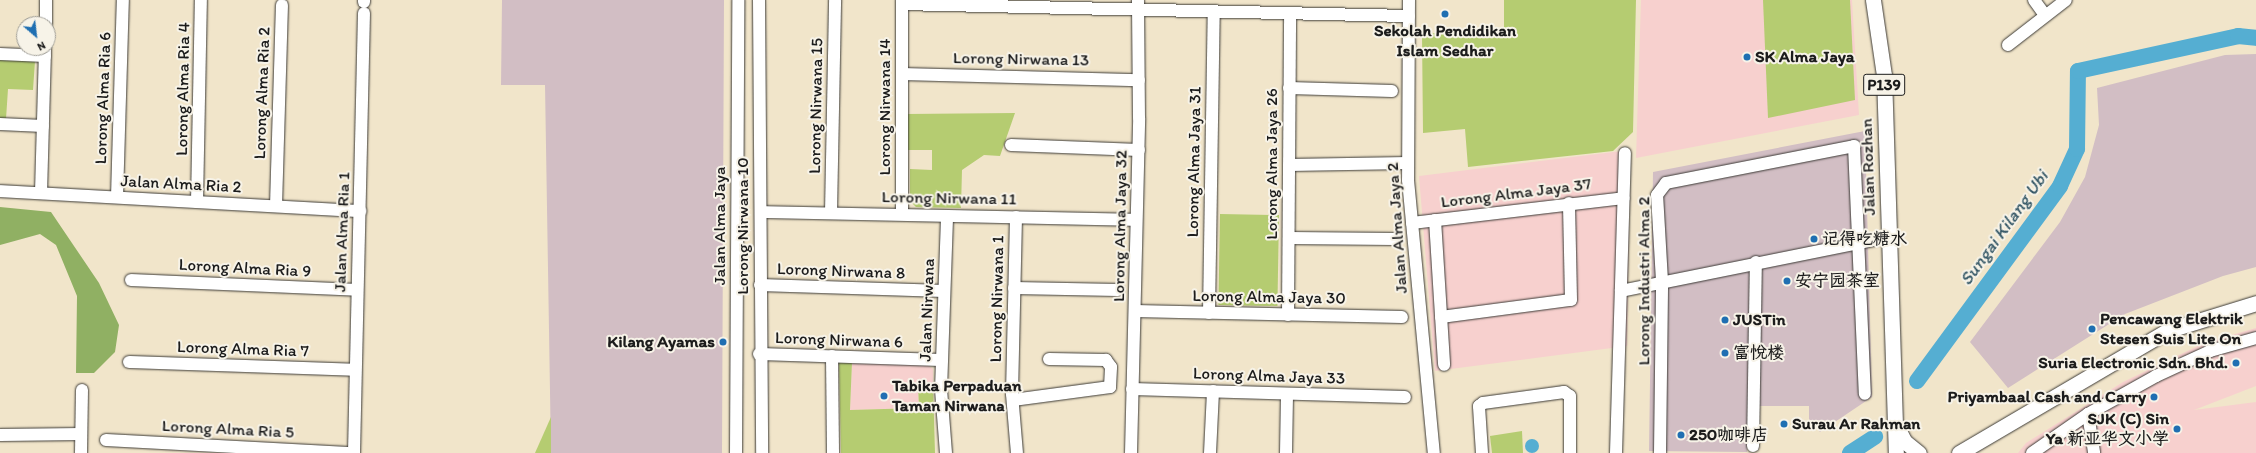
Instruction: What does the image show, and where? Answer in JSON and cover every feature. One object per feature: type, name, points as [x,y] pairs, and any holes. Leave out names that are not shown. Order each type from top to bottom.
[{"type":"main road","name":"Jalan Rozhan","points":[[1873,0],[1884,75],[1896,453]]},
{"type":"main road","points":[[1959,453],[1979,447],[2169,330],[2256,303]]},
{"type":"main road","points":[[1896,426],[1904,441],[1919,453]]},
{"type":"street","points":[[46,0],[46,16]]},
{"type":"street","name":"Lorong Alma Ria 6","points":[[117,197],[123,0]]},
{"type":"street","name":"Lorong Alma Ria 4","points":[[197,202],[201,0]]},
{"type":"street","name":"Jalan Alma Jaya","points":[[736,453],[738,0]]},
{"type":"street","name":"Lorong Nirwana 10","points":[[759,0],[761,212],[759,354],[762,453]]},
{"type":"street","name":"Lorong Nirwana 15","points":[[831,213],[835,0]]},
{"type":"street","name":"Jalan Alma Jaya 2","points":[[1409,0],[1408,163],[1412,223],[1434,453]]},
{"type":"street","points":[[2034,0],[2044,15]]},
{"type":"street","points":[[2008,45],[2044,15],[2066,0]]},
{"type":"street","points":[[902,2],[1138,5],[1214,11],[1409,16]]},
{"type":"street","name":"Lorong Nirwana 14","points":[[902,2],[902,214]]},
{"type":"street","name":"Lorong Alma Ria 2","points":[[276,206],[282,4]]},
{"type":"street","name":"Jalan Alma Ria 1","points":[[354,453],[364,5]]},
{"type":"street","name":"Lorong Alma Jaya 32","points":[[1131,453],[1138,150],[1138,5]]},
{"type":"street","name":"Lorong Alma Jaya 31","points":[[1209,313],[1214,11]]},
{"type":"street","name":"Lorong Alma Jaya 26","points":[[1288,315],[1290,13]]},
{"type":"street","points":[[0,54],[16,53]]},
{"type":"street","points":[[41,193],[45,56]]},
{"type":"street","name":"Lorong Nirwana 13","points":[[902,74],[1139,80]]},
{"type":"street","points":[[1289,88],[1392,91]]},
{"type":"street","points":[[0,124],[43,126]]},
{"type":"street","points":[[1011,145],[1138,150]]},
{"type":"street","name":"Jalan Rozhan","points":[[1854,146],[1865,394]]},
{"type":"street","name":"Lorong Industri Alma 2","points":[[1660,453],[1662,281],[1657,195],[1666,183],[1854,146]]},
{"type":"street","points":[[1616,453],[1625,153]]},
{"type":"street","points":[[1289,165],[1408,163]]},
{"type":"street","name":"Jalan Alma Ria 2","points":[[0,191],[360,211]]},
{"type":"street","name":"Lorong Alma Jaya 37","points":[[1412,223],[1569,203],[1624,198]]},
{"type":"street","points":[[1441,317],[1571,300],[1569,203]]},
{"type":"street","name":"Lorong Nirwana 11","points":[[761,212],[1136,220]]},
{"type":"street","name":"Jalan Nirwana","points":[[946,453],[942,360],[947,216]]},
{"type":"street","name":"Lorong Nirwana 1","points":[[1016,217],[1013,400],[1017,453]]},
{"type":"street","points":[[1435,220],[1444,365]]},
{"type":"street","points":[[1621,291],[1756,262],[1890,237]]},
{"type":"street","points":[[1289,238],[1396,239]]},
{"type":"street","points":[[1753,446],[1756,262]]},
{"type":"street","name":"Lorong Alma Ria 9","points":[[131,280],[357,290]]},
{"type":"street","name":"Lorong Nirwana 8","points":[[760,285],[944,291]]},
{"type":"street","points":[[1014,288],[1118,290]]},
{"type":"street","name":"Lorong Alma Jaya 30","points":[[1135,311],[1402,317]]},
{"type":"street","points":[[2032,453],[2088,414],[2156,376],[2210,351],[2256,338]]},
{"type":"street","name":"Lorong Nirwana 6","points":[[759,354],[942,360]]},
{"type":"street","points":[[832,356],[833,453]]},
{"type":"street","points":[[1013,400],[1110,386],[1111,367],[1106,360],[1049,359]]},
{"type":"street","name":"Lorong Alma Ria 7","points":[[129,362],[355,370]]},
{"type":"street","name":"Lorong Alma Jaya 33","points":[[1132,389],[1404,397]]},
{"type":"street","points":[[81,453],[82,390]]},
{"type":"street","points":[[1210,453],[1213,391]]},
{"type":"street","points":[[1482,453],[1478,406],[1564,392],[1570,396],[1570,453]]},
{"type":"street","points":[[1286,453],[1288,394]]},
{"type":"street","points":[[2088,414],[2094,453]]},
{"type":"street","points":[[0,435],[82,434]]},
{"type":"street","name":"Lorong Alma Ria 5","points":[[106,440],[348,453]]},
{"type":"shaded area","points":[[502,0],[724,0],[722,453],[551,453],[545,85],[501,85]]},
{"type":"shaded area","name":"SK Alma Jaya","points":[[1641,0],[1852,0],[1859,115],[1636,158]]},
{"type":"shaded area","points":[[2256,54],[2256,267],[2223,276],[2125,314],[2008,388],[1970,342],[2060,222],[2085,177],[2099,125],[2097,88],[2225,55]]},
{"type":"shaded area","points":[[1865,131],[1872,397],[1820,432],[1809,419],[1809,406],[1748,406],[1747,452],[1649,451],[1653,172]]},
{"type":"shaded area","points":[[1630,150],[1627,346],[1435,371],[1419,176]]},
{"type":"shaded area","points":[[2256,328],[2256,386],[2194,410],[2256,402],[2256,453],[2018,453],[2026,443],[2123,382],[2204,343]]},
{"type":"shaded area","name":"Tabika Perpaduan Taman Nirwana","points":[[922,361],[933,369],[933,384],[918,385],[919,408],[850,410],[852,362]]},
{"type":"green space","points":[[1504,0],[1636,0],[1633,132],[1613,151],[1468,167],[1465,129],[1423,133],[1422,34],[1504,28]]},
{"type":"green space","points":[[1763,0],[1850,0],[1855,100],[1768,118]]},
{"type":"green space","points":[[0,59],[35,61],[33,90],[8,89],[6,119],[0,119]]},
{"type":"green space","points":[[1015,113],[1000,156],[984,155],[962,170],[961,208],[916,207],[910,201],[910,169],[932,170],[932,150],[908,150],[906,114]]},
{"type":"green space","points":[[0,207],[51,212],[99,283],[119,325],[115,352],[94,373],[76,373],[77,296],[56,245],[40,234],[0,245]]},
{"type":"green space","points":[[1220,214],[1279,215],[1277,306],[1218,305]]},
{"type":"green space","points":[[839,361],[852,362],[850,410],[919,408],[918,384],[933,384],[935,453],[841,453]]},
{"type":"green space","points":[[551,417],[551,453],[535,453]]},
{"type":"green space","points":[[1522,431],[1523,453],[1492,453],[1490,436]]},
{"type":"water","points":[[1532,439],[1537,441],[1539,446],[1537,451],[1532,453],[1527,451],[1525,446],[1527,441]]},
{"type":"waterway","name":"Sungai Kilang Ubi","points":[[1917,381],[2060,186],[2077,149],[2078,71],[2238,36],[2256,38]]},
{"type":"waterway","name":"Sungai Kilang Ubi","points":[[1850,453],[1875,437]]},
{"type":"place","name":"Sekolah Pendidikan Islam Sedhar","points":[[1445,14]]},
{"type":"place","name":"SK Alma Jaya","points":[[1747,57]]},
{"type":"place","name":"记得吃糖水","points":[[1814,239]]},
{"type":"place","name":"安宁园茶室","points":[[1787,281]]},
{"type":"place","name":"JUSTin","points":[[1725,320]]},
{"type":"place","name":"Pencawang Elektrik Stesen Suis Lite On","points":[[2092,329]]},
{"type":"place","name":"Kilang Ayamas","points":[[723,342]]},
{"type":"place","name":"富悦楼","points":[[1725,353]]},
{"type":"place","name":"Suria Electronic Sdn. Bhd.","points":[[2236,363]]},
{"type":"place","name":"Tabika Perpaduan Taman Nirwana","points":[[884,396]]},
{"type":"place","name":"Priyambaal Cash and Carry","points":[[2154,397]]},
{"type":"place","name":"Surau Ar Rahman","points":[[1784,424]]},
{"type":"place","name":"SJK (C) Sin Ya 新亚华文小学","points":[[2177,429]]},
{"type":"place","name":"250咖啡店","points":[[1681,435]]}]
